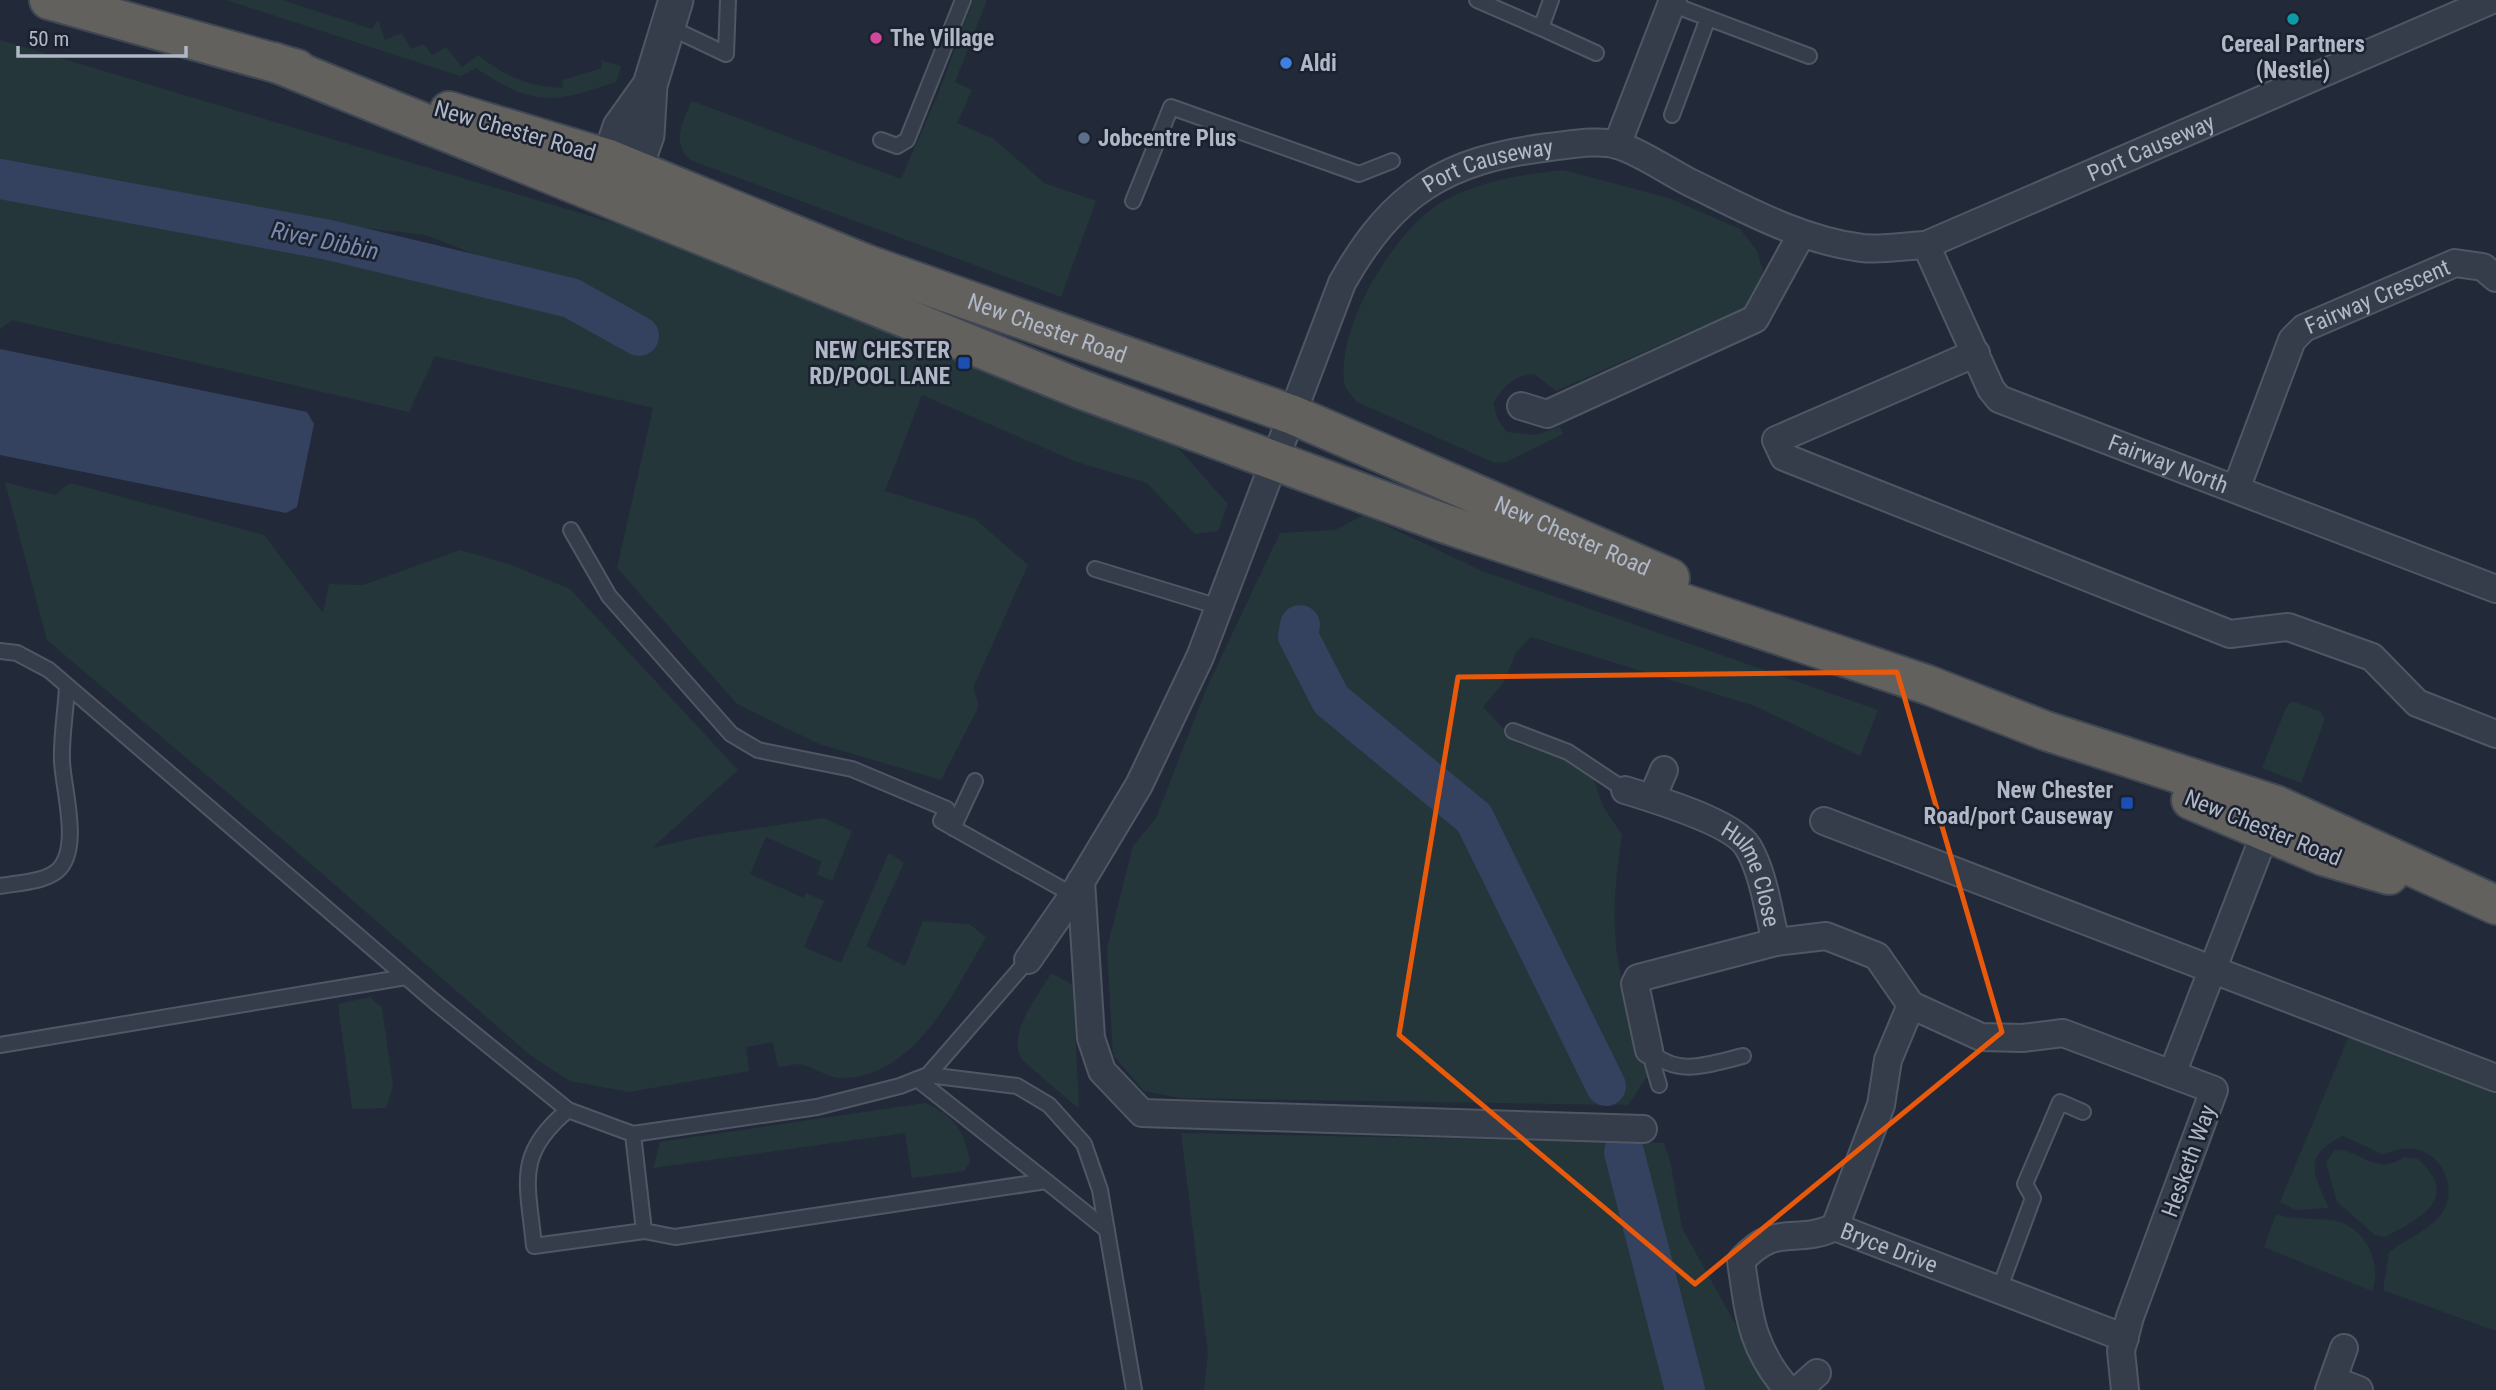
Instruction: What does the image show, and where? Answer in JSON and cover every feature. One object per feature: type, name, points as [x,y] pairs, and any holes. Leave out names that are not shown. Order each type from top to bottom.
[{"type":"highway","name":"New Chester Road","points":[[49,0],[274,62],[619,175],[1293,415],[1628,557],[1801,642]]},
{"type":"highway","name":"New Chester Road","points":[[619,175],[1080,389],[1446,524],[1801,642],[2046,730],[2214,811],[2271,818],[2323,856],[2493,904]]},
{"type":"street","name":"Port Causeway","points":[[1028,960],[1077,888],[1139,785],[1200,657],[1342,283],[1364,243],[1386,216],[1430,183],[1479,160],[1507,153],[1575,144],[1617,145],[1801,235],[1864,248],[1926,245],[2492,0]]},
{"type":"street","points":[[1617,145],[1672,2]]},
{"type":"street","points":[[619,175],[647,135],[650,85],[673,13]]},
{"type":"street","points":[[1521,406],[1547,414],[1755,319],[1801,235]]},
{"type":"street","name":"Fairway North","points":[[1926,245],[1991,389],[2010,405],[2496,589]]},
{"type":"street","name":"Fairway Crescent","points":[[2236,489],[2292,340],[2304,328],[2455,263],[2483,267],[2496,278]]},
{"type":"street","points":[[1976,353],[1776,440],[1784,457],[2230,634],[2288,627],[2372,657],[2417,703],[2496,734]]},
{"type":"street","points":[[1652,799],[1664,770]]},
{"type":"street","name":"Hulme Close","points":[[1625,790],[1699,816],[1746,844],[1755,862],[1776,942],[1826,936],[1877,956],[1911,1005]]},
{"type":"street","points":[[1911,1005],[1981,1037],[2022,1038],[2063,1033],[2172,1074],[2271,818]]},
{"type":"street","points":[[1824,821],[2496,1078]]},
{"type":"street","points":[[1077,888],[1091,1038],[1102,1071],[1142,1113],[1643,1129]]},
{"type":"street","points":[[1649,1050],[1635,984],[1638,978],[1776,942]]},
{"type":"street","name":"Bryce Drive","points":[[1911,1005],[1888,1060],[1881,1105],[1835,1227],[2125,1338]]},
{"type":"street","name":"Hesketh Way","points":[[2125,1390],[2121,1351],[2214,1090],[2172,1074]]},
{"type":"street","points":[[1788,1390],[1771,1370],[1758,1348],[1741,1262],[1754,1247],[1774,1235],[1807,1236],[1835,1227]]},
{"type":"street","points":[[2331,1390],[2344,1348]]},
{"type":"street","points":[[1798,1390],[1818,1373]]},
{"type":"street","points":[[2331,1390],[2346,1385],[2359,1390]]},
{"type":"lane","points":[[673,13],[726,54],[728,0]]},
{"type":"lane","points":[[881,140],[897,146],[907,140],[963,0]]},
{"type":"lane","points":[[1477,0],[1596,53]]},
{"type":"lane","points":[[1541,28],[1551,0]]},
{"type":"lane","points":[[1672,2],[1809,56]]},
{"type":"lane","points":[[1672,115],[1708,18]]},
{"type":"lane","points":[[1133,201],[1171,107],[1359,174],[1392,161]]},
{"type":"lane","points":[[571,530],[610,596],[731,734],[758,750],[852,769],[947,809],[941,821],[1077,888]]},
{"type":"lane","points":[[1095,569],[1219,607]]},
{"type":"lane","points":[[0,651],[17,653],[48,670],[406,977],[568,1110],[633,1134],[817,1107],[923,1077],[1017,1086],[1049,1105],[1084,1144],[1100,1191],[1134,1390]]},
{"type":"lane","points":[[0,886],[37,879],[58,871],[69,851],[68,805],[62,762],[67,686]]},
{"type":"lane","points":[[1513,731],[1568,752],[1625,790]]},
{"type":"lane","points":[[953,828],[975,781]]},
{"type":"lane","points":[[923,1077],[1028,960]]},
{"type":"lane","points":[[0,1045],[406,977]]},
{"type":"lane","points":[[1649,1050],[1656,1056],[1686,1068],[1743,1056]]},
{"type":"lane","points":[[1649,1050],[1659,1085]]},
{"type":"lane","points":[[923,1077],[1107,1230]]},
{"type":"lane","points":[[1999,1290],[2033,1198],[2025,1184],[2060,1102],[2084,1112]]},
{"type":"lane","points":[[568,1110],[544,1130],[533,1148],[527,1169],[534,1246],[644,1231],[676,1237],[1046,1181]]},
{"type":"lane","points":[[633,1134],[644,1231]]},
{"type":"highlighted area","points":[[1897,672],[2002,1032],[1695,1284],[1399,1035],[1458,677]]},
{"type":"shaded area","points":[[226,0],[282,0],[372,29],[378,20],[385,40],[402,33],[411,49],[424,44],[432,55],[446,47],[462,67],[478,55],[508,75],[538,85],[562,88],[563,80],[602,68],[601,60],[621,66],[616,82],[559,97],[530,96],[476,68],[460,76]]},
{"type":"shaded area","points":[[973,0],[987,0],[955,82],[972,90],[957,123],[994,139],[1044,183],[1096,201],[1061,297],[690,160],[684,153],[680,131],[692,101],[901,179],[939,92]]},
{"type":"shaded area","points":[[0,40],[697,248],[1170,439],[1228,504],[1218,531],[1195,534],[1147,483],[1077,462],[922,395],[885,491],[975,519],[1028,565],[973,688],[979,706],[941,780],[819,744],[737,704],[617,568],[653,408],[435,356],[409,412],[12,320],[0,329],[0,192],[134,217],[139,225],[329,253],[555,306],[633,344],[613,301],[527,275],[426,235],[312,222],[99,178],[0,165]]},
{"type":"shaded area","points":[[1563,170],[1669,198],[1740,229],[1757,251],[1763,270],[1758,287],[1746,307],[1556,391],[1534,374],[1515,379],[1505,386],[1493,403],[1498,420],[1507,432],[1536,435],[1560,426],[1563,434],[1506,462],[1495,463],[1357,402],[1344,383],[1350,332],[1374,279],[1408,232],[1426,213],[1459,193],[1502,179]]},
{"type":"shaded area","points":[[5,482],[55,495],[70,483],[264,535],[323,613],[329,584],[363,585],[460,550],[509,564],[570,589],[738,770],[652,848],[699,837],[824,818],[852,831],[832,881],[817,874],[822,862],[766,837],[750,874],[804,898],[806,893],[824,901],[804,947],[841,963],[889,853],[904,863],[866,946],[905,966],[923,921],[969,924],[986,937],[930,1028],[891,1064],[867,1074],[841,1078],[799,1064],[778,1067],[773,1042],[746,1047],[749,1071],[629,1092],[570,1081],[530,1055],[281,838],[47,640]]},
{"type":"shaded area","points":[[1364,515],[1482,571],[1878,710],[1860,756],[1755,706],[1531,637],[1516,652],[1504,682],[1483,707],[1519,744],[1567,756],[1591,772],[1603,806],[1622,835],[1616,887],[1616,941],[1621,975],[1648,1075],[1628,1105],[1180,1098],[1144,1091],[1113,1055],[1107,948],[1133,846],[1156,818],[1207,687],[1280,533],[1335,530]]},
{"type":"shaded area","points":[[2292,701],[2321,712],[2325,719],[2301,783],[2262,768],[2286,708]]},
{"type":"shaded area","points":[[1051,973],[1073,985],[1079,1109],[1022,1060],[1018,1049],[1018,1038],[1026,1015]]},
{"type":"shaded area","points":[[370,997],[382,1008],[393,1086],[386,1108],[352,1109],[338,1004]]},
{"type":"shaded area","points":[[2349,1036],[2496,1091],[2496,1331],[2383,1290],[2389,1252],[2428,1227],[2445,1207],[2448,1197],[2446,1176],[2434,1158],[2425,1152],[2406,1149],[2382,1154],[2343,1136],[2321,1150],[2316,1158],[2316,1175],[2329,1208],[2296,1210],[2280,1202]]},
{"type":"shaded area","points":[[925,1103],[944,1113],[961,1133],[970,1162],[964,1171],[912,1178],[905,1133],[653,1168],[660,1142]]},
{"type":"shaded area","points":[[1181,1133],[1664,1143],[1670,1161],[1682,1228],[1772,1390],[1204,1390],[1208,1354]]},
{"type":"shaded area","points":[[2335,1150],[2354,1154],[2377,1164],[2394,1162],[2404,1157],[2418,1159],[2436,1185],[2436,1196],[2431,1206],[2412,1222],[2386,1237],[2375,1235],[2337,1202],[2326,1162]]},
{"type":"shaded area","points":[[2276,1214],[2331,1220],[2353,1229],[2368,1246],[2373,1257],[2375,1280],[2372,1291],[2264,1247]]},
{"type":"water","points":[[0,349],[307,412],[314,424],[297,507],[286,513],[0,455]]},
{"type":"waterway","name":"River Dibbin","points":[[0,179],[329,240],[571,298],[639,336]]},
{"type":"waterway","points":[[1300,625],[1298,636],[1331,700],[1474,818],[1606,1086]]},
{"type":"waterway","points":[[1624,1152],[1685,1390]]},
{"type":"place","name":"Cereal Partners (Nestle)","points":[[2293,19]]},
{"type":"place","name":"The Village","points":[[876,38]]},
{"type":"place","name":"Aldi","points":[[1286,63]]},
{"type":"place","name":"Jobcentre Plus","points":[[1084,138]]},
{"type":"place","name":"NEW CHESTER RD/POOL LANE","points":[[964,363]]},
{"type":"place","name":"New Chester Road/port Causeway","points":[[2127,803]]}]
